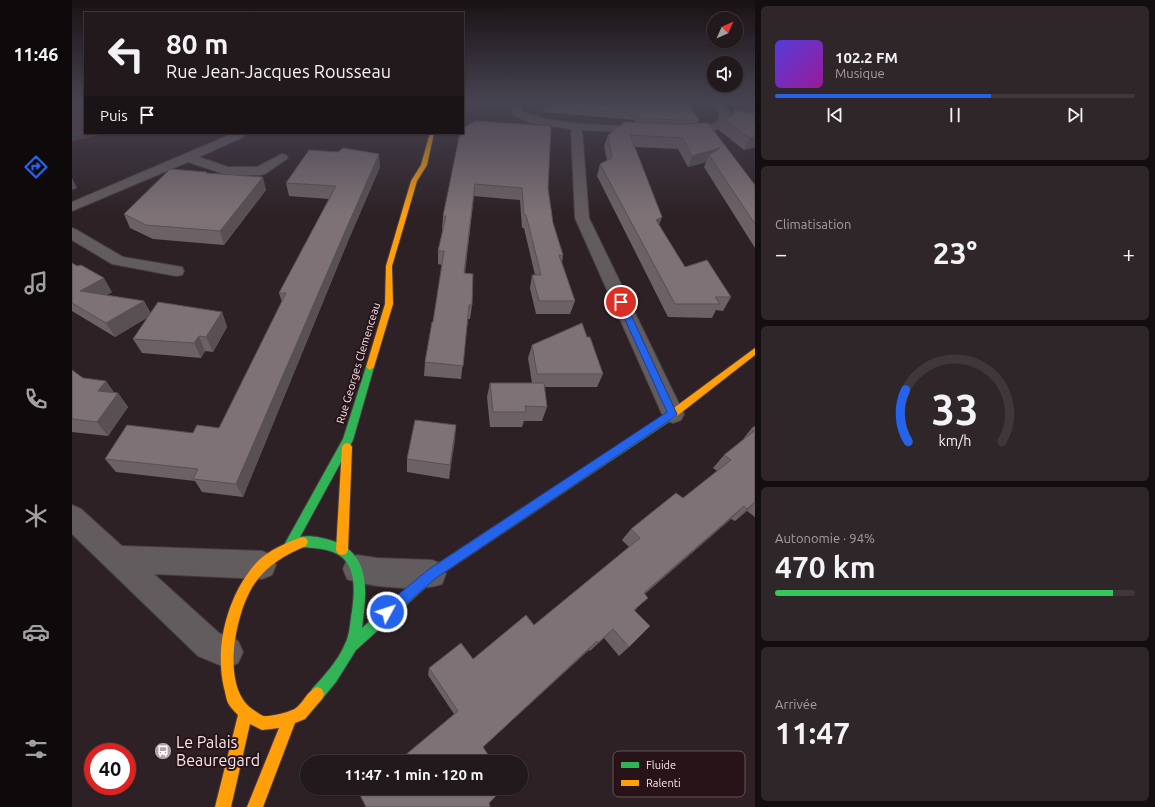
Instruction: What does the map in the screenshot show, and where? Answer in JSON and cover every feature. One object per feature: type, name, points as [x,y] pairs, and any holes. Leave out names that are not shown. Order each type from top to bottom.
[{"type":"street","points":[[72,207],[228,140]]},
{"type":"street","name":"Rue Georges Clemenceau","points":[[289,547],[348,440],[389,304],[390,266],[414,181],[424,165],[430,140]]},
{"type":"street","points":[[577,140],[582,218],[673,414]]},
{"type":"street","points":[[187,157],[234,171],[260,171],[282,158]]},
{"type":"street","points":[[72,233],[118,261],[176,271]]},
{"type":"street","points":[[352,645],[432,574],[673,414],[755,351]]},
{"type":"street","name":"Rue Georges Clemenceau","points":[[348,440],[350,559],[361,596],[352,645],[328,681],[300,714],[280,721],[262,723],[245,713],[234,700],[227,673],[227,652],[232,622],[244,590],[262,565],[289,547],[302,542],[330,545],[350,559]]},
{"type":"street","points":[[72,517],[209,645],[227,652]]},
{"type":"street","points":[[118,559],[262,565]]},
{"type":"street","points":[[350,559],[377,572],[432,574]]},
{"type":"street","points":[[223,807],[245,713]]},
{"type":"street","points":[[255,807],[290,718]]},
{"type":"building","points":[[459,140],[550,140],[548,188],[553,223],[563,255],[559,255],[575,301],[539,301],[532,275],[541,275],[526,215],[524,215],[522,188],[475,184],[464,273],[473,274],[472,305],[469,305],[463,366],[425,362],[444,251],[438,251],[446,216],[443,216]]},
{"type":"building","points":[[609,140],[632,140],[662,217],[656,220],[685,267],[707,260],[731,297],[715,297],[720,304],[675,304],[600,164],[612,158]]},
{"type":"building","points":[[684,140],[721,140],[755,185],[755,224],[709,155],[720,148],[692,156]]},
{"type":"building","points":[[343,148],[379,154],[236,484],[193,479],[198,469],[105,459],[127,425],[193,433],[197,425],[219,428],[286,293],[279,293],[336,186],[286,183],[309,150],[338,152]]},
{"type":"building","points":[[170,169],[263,177],[220,231],[146,225],[124,214]]},
{"type":"building","points":[[72,263],[77,266],[81,265],[104,278],[80,291],[144,301],[106,323],[72,303]]},
{"type":"building","points":[[158,302],[222,312],[206,337],[199,336],[194,343],[133,339]]},
{"type":"building","points":[[582,323],[587,337],[590,337],[603,374],[537,374],[532,345]]},
{"type":"building","points":[[72,370],[83,378],[106,381],[98,391],[118,393],[97,422],[72,419]]},
{"type":"building","points":[[490,383],[544,383],[547,407],[525,406],[526,412],[493,412]]},
{"type":"building","points":[[415,420],[456,425],[450,465],[407,459]]},
{"type":"building","points":[[755,426],[755,502],[747,509],[744,506],[644,593],[648,598],[634,610],[650,626],[629,647],[613,629],[598,643],[597,641],[483,747],[488,755],[405,755],[458,711],[429,668],[461,643],[473,659],[526,615],[534,625],[640,538],[631,529],[676,493],[683,498],[731,460],[724,455],[754,431],[751,429]]},
{"type":"building","points":[[360,795],[497,795],[489,803],[489,807],[366,807]]},
{"type":"traffic: fast","points":[[289,547],[348,440],[370,367]]},
{"type":"traffic: fast","points":[[352,645],[432,574],[670,416]]},
{"type":"traffic: fast","points":[[302,542],[327,545],[341,550],[349,556],[358,573],[360,593],[354,634],[350,649],[342,662],[317,694]]},
{"type":"traffic: slow","points":[[370,367],[389,304],[389,266],[414,181],[424,165],[430,140]]},
{"type":"traffic: slow","points":[[670,416],[755,351]]},
{"type":"traffic: slow","points":[[342,550],[347,447]]},
{"type":"traffic: slow","points":[[302,542],[289,547],[262,565],[244,589],[232,622],[227,652],[227,673],[234,700],[245,713],[262,723],[280,721],[300,714],[317,694]]},
{"type":"traffic: slow","points":[[223,807],[245,713]]},
{"type":"traffic: slow","points":[[255,807],[290,718]]},
{"type":"place","name":"Le Palais Beauregard","points":[[163,751]]},
{"type":"route","points":[[387,612],[432,574],[673,414],[621,302]]}]
